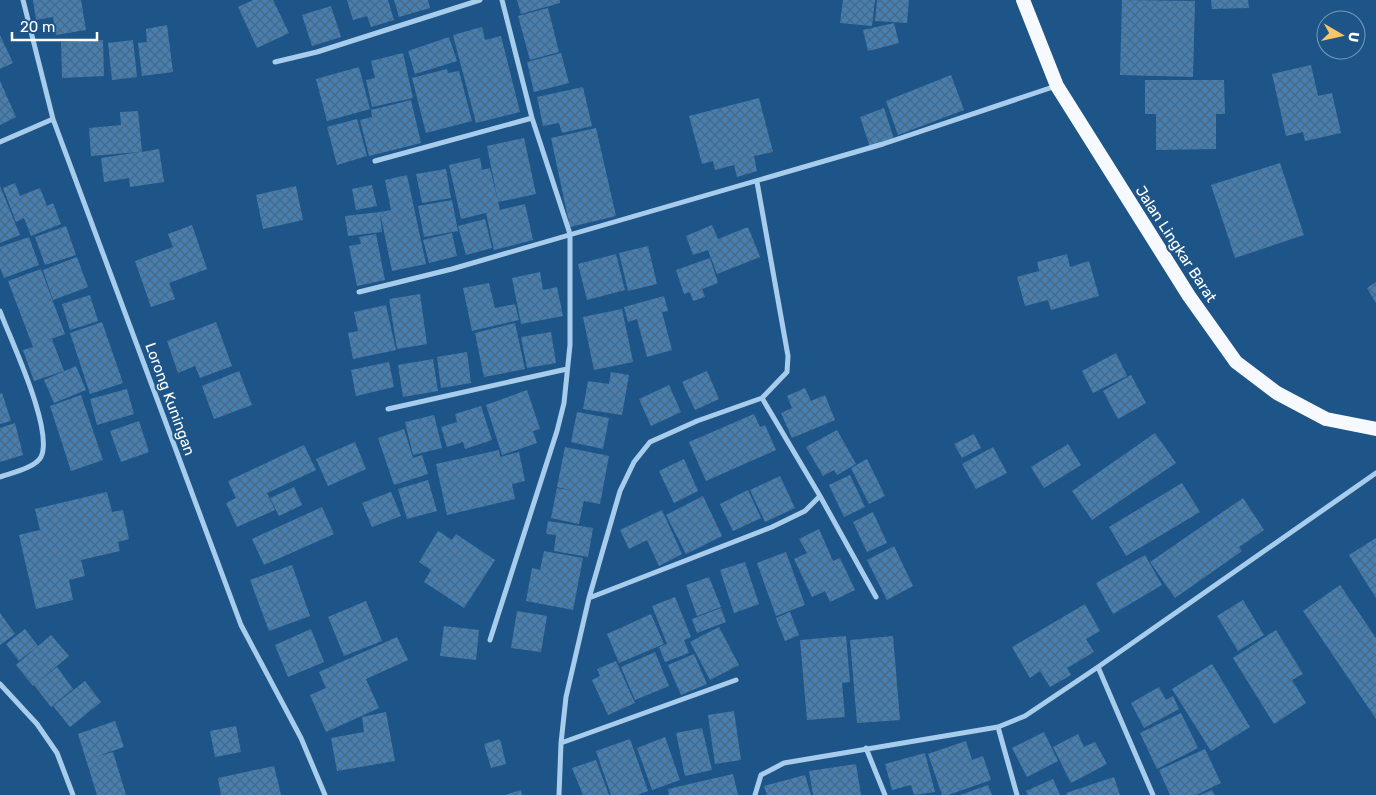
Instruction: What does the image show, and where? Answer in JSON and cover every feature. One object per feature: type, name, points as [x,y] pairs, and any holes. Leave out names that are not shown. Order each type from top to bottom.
[{"type":"highway","name":"Jalan Lingkar Barat","points":[[1023,0],[1056,86],[1189,296],[1236,362],[1278,393],[1326,419],[1376,429]]},
{"type":"street","name":"Lorong Kuningan","points":[[24,0],[53,119],[241,625],[301,738],[325,795]]},
{"type":"street","points":[[275,62],[317,52],[480,0]]},
{"type":"street","points":[[490,640],[557,431],[564,403],[570,345],[570,234],[532,118],[502,0]]},
{"type":"street","points":[[359,292],[452,269],[757,182],[883,144],[1056,86]]},
{"type":"street","points":[[375,161],[532,118]]},
{"type":"street","points":[[0,142],[53,119]]},
{"type":"street","points":[[559,795],[561,743],[566,697],[589,598],[620,491],[634,462],[650,442],[697,420],[762,398],[788,372],[788,356],[757,182]]},
{"type":"street","points":[[0,311],[40,416],[44,441],[40,458],[0,477]]},
{"type":"street","points":[[388,409],[567,369]]},
{"type":"street","points":[[762,398],[820,496],[876,597]]},
{"type":"street","points":[[755,795],[762,775],[784,763],[998,727],[1025,716],[1376,473]]},
{"type":"street","points":[[589,598],[772,527],[805,511],[820,496]]},
{"type":"street","points":[[1098,667],[1154,795]]},
{"type":"street","points":[[561,743],[736,680]]},
{"type":"street","points":[[0,684],[37,724],[58,753],[73,795]]},
{"type":"street","points":[[998,727],[1017,795]]},
{"type":"street","points":[[866,748],[885,795]]},
{"type":"building","points":[[33,0],[81,0],[86,30],[56,35],[53,17],[36,20]]},
{"type":"building","points":[[253,0],[273,0],[289,33],[257,48],[238,7]]},
{"type":"building","points":[[347,0],[388,0],[394,20],[371,27],[367,16],[353,20]]},
{"type":"building","points":[[394,0],[428,0],[430,8],[399,17]]},
{"type":"building","points":[[517,0],[560,0],[560,3],[521,14]]},
{"type":"building","points":[[843,0],[875,0],[872,26],[840,23]]},
{"type":"building","points":[[877,0],[909,0],[907,23],[875,21]]},
{"type":"building","points":[[1122,0],[1195,1],[1193,77],[1120,75]]},
{"type":"building","points":[[1211,0],[1248,0],[1249,8],[1212,9]]},
{"type":"building","points":[[331,6],[341,37],[312,46],[302,15]]},
{"type":"building","points":[[548,8],[559,52],[530,60],[518,16]]},
{"type":"building","points":[[894,23],[899,43],[868,51],[863,30]]},
{"type":"building","points":[[167,25],[173,72],[142,76],[138,43],[147,42],[146,29]]},
{"type":"building","points":[[482,27],[485,40],[501,36],[520,112],[476,123],[453,35]]},
{"type":"building","points":[[0,35],[13,63],[0,69]]},
{"type":"building","points":[[449,37],[457,61],[415,74],[408,51]]},
{"type":"building","points":[[103,40],[104,76],[62,78],[61,42]]},
{"type":"building","points":[[133,40],[137,77],[112,80],[108,43]]},
{"type":"building","points":[[403,53],[413,98],[372,107],[366,80],[375,78],[371,61]]},
{"type":"building","points":[[561,53],[569,83],[534,92],[527,62]]},
{"type":"building","points":[[1311,65],[1318,96],[1332,93],[1341,133],[1305,141],[1303,132],[1286,136],[1272,74]]},
{"type":"building","points":[[359,67],[370,109],[327,121],[316,79]]},
{"type":"building","points":[[447,69],[448,73],[459,71],[472,121],[426,133],[412,78]]},
{"type":"building","points":[[951,75],[964,110],[898,135],[886,101]]},
{"type":"building","points":[[1145,80],[1224,80],[1225,114],[1216,114],[1216,149],[1156,150],[1156,114],[1145,114]]},
{"type":"building","points":[[0,81],[16,117],[0,125]]},
{"type":"building","points":[[583,87],[592,126],[562,133],[559,123],[543,126],[537,97]]},
{"type":"building","points":[[759,98],[773,152],[754,156],[757,171],[737,177],[734,165],[715,170],[713,161],[702,164],[689,116]]},
{"type":"building","points":[[411,100],[421,143],[369,156],[360,120],[372,117],[371,110]]},
{"type":"building","points":[[884,108],[894,139],[870,147],[860,117]]},
{"type":"building","points":[[138,111],[142,152],[159,149],[164,182],[130,187],[129,178],[104,182],[101,158],[139,152],[91,156],[89,128],[121,125],[120,112]]},
{"type":"building","points":[[357,119],[367,156],[337,165],[327,127]]},
{"type":"building","points":[[596,128],[616,216],[570,227],[551,138]]},
{"type":"building","points":[[524,138],[536,194],[498,202],[487,146]]},
{"type":"building","points":[[480,158],[482,170],[490,168],[500,210],[525,204],[533,240],[494,250],[486,213],[461,219],[449,165]]},
{"type":"building","points":[[1280,163],[1304,235],[1235,258],[1211,185]]},
{"type":"building","points":[[446,169],[451,198],[422,203],[416,174]]},
{"type":"building","points":[[407,175],[426,264],[392,271],[380,212],[391,210],[385,180]]},
{"type":"building","points":[[15,183],[20,196],[40,188],[47,206],[53,203],[61,224],[31,236],[24,218],[16,222],[3,188]]},
{"type":"building","points":[[372,185],[377,206],[356,210],[352,189]]},
{"type":"building","points":[[0,186],[20,235],[0,243]]},
{"type":"building","points":[[296,186],[303,220],[263,229],[256,195]]},
{"type":"building","points":[[452,200],[458,231],[424,237],[418,206]]},
{"type":"building","points":[[380,212],[382,232],[348,236],[345,216]]},
{"type":"building","points":[[485,219],[492,248],[466,255],[458,226]]},
{"type":"building","points":[[192,225],[207,269],[169,283],[175,299],[151,307],[135,261],[173,247],[168,234]]},
{"type":"building","points":[[712,225],[718,239],[748,227],[760,257],[717,274],[708,250],[693,255],[686,236]]},
{"type":"building","points":[[66,226],[76,255],[45,265],[35,237]]},
{"type":"building","points":[[452,233],[457,256],[429,263],[423,240]]},
{"type":"building","points":[[376,234],[385,280],[357,286],[349,246],[361,244],[359,237]]},
{"type":"building","points":[[29,237],[39,265],[4,278],[0,268],[0,247]]},
{"type":"building","points":[[648,246],[657,284],[628,291],[619,253]]},
{"type":"building","points":[[616,254],[625,290],[587,300],[578,264]]},
{"type":"building","points":[[1067,254],[1070,267],[1089,261],[1099,296],[1051,310],[1048,300],[1025,306],[1017,277],[1039,271],[1037,262]]},
{"type":"building","points":[[77,257],[88,287],[53,300],[43,270]]},
{"type":"building","points":[[710,258],[718,283],[702,289],[705,297],[693,301],[690,292],[684,294],[676,270]]},
{"type":"building","points":[[41,269],[65,334],[43,342],[52,339],[64,371],[34,381],[23,350],[33,347],[8,281]]},
{"type":"building","points":[[540,272],[543,290],[557,287],[563,316],[521,324],[512,278]]},
{"type":"building","points":[[1376,282],[1376,303],[1367,288]]},
{"type":"building","points":[[489,283],[495,308],[515,304],[519,320],[472,331],[463,288]]},
{"type":"building","points":[[420,294],[427,344],[397,349],[389,299]]},
{"type":"building","points":[[90,295],[98,321],[70,330],[62,304]]},
{"type":"building","points":[[664,296],[668,311],[662,312],[672,350],[647,357],[637,319],[628,322],[624,307]]},
{"type":"building","points":[[386,305],[396,350],[353,359],[348,333],[358,331],[354,312]]},
{"type":"building","points":[[622,309],[633,362],[594,370],[583,317]]},
{"type":"building","points":[[102,322],[123,383],[90,394],[70,333]]},
{"type":"building","points":[[216,322],[232,366],[200,378],[195,366],[178,373],[167,341]]},
{"type":"building","points":[[515,323],[525,369],[484,377],[475,333]]},
{"type":"building","points":[[551,332],[556,363],[527,368],[521,337]]},
{"type":"building","points":[[467,352],[471,383],[441,388],[437,357]]},
{"type":"building","points":[[1116,353],[1127,376],[1093,393],[1082,371]]},
{"type":"building","points":[[433,359],[438,391],[403,397],[398,365]]},
{"type":"building","points":[[389,362],[394,387],[356,396],[351,370]]},
{"type":"building","points":[[76,366],[86,390],[54,403],[44,380]]},
{"type":"building","points":[[239,371],[252,405],[214,419],[202,386]]},
{"type":"building","points":[[707,371],[719,399],[695,410],[682,382]]},
{"type":"building","points":[[611,372],[629,375],[622,415],[583,409],[588,381],[609,384]]},
{"type":"building","points":[[1131,375],[1146,403],[1118,419],[1103,391]]},
{"type":"building","points":[[669,385],[681,412],[651,426],[639,399]]},
{"type":"building","points":[[805,388],[811,401],[825,395],[835,420],[792,438],[781,413],[792,408],[787,396]]},
{"type":"building","points":[[127,389],[134,414],[97,425],[90,399]]},
{"type":"building","points":[[527,390],[540,429],[533,431],[537,443],[502,455],[486,405]]},
{"type":"building","points":[[2,393],[11,421],[0,424],[0,394]]},
{"type":"building","points":[[81,395],[103,460],[71,471],[50,406]]},
{"type":"building","points":[[481,406],[492,440],[465,449],[463,442],[447,447],[441,427],[457,422],[455,414]]},
{"type":"building","points":[[577,412],[609,418],[603,449],[571,442]]},
{"type":"building","points":[[754,414],[760,427],[765,425],[776,450],[706,481],[689,442]]},
{"type":"building","points":[[434,415],[442,448],[413,455],[405,422]]},
{"type":"building","points":[[139,421],[149,452],[121,462],[110,431]]},
{"type":"building","points":[[15,423],[23,455],[0,462],[0,428]]},
{"type":"building","points":[[404,429],[413,458],[422,455],[428,474],[394,485],[378,438]]},
{"type":"building","points":[[837,430],[856,464],[837,475],[834,470],[823,476],[806,447]]},
{"type":"building","points":[[1155,433],[1176,463],[1092,520],[1072,491]]},
{"type":"building","points":[[974,434],[981,448],[962,458],[954,444]]},
{"type":"building","points":[[355,442],[366,469],[328,486],[316,459]]},
{"type":"building","points":[[1068,444],[1081,465],[1044,488],[1031,467]]},
{"type":"building","points":[[304,445],[316,470],[267,493],[275,510],[237,527],[226,503],[236,498],[228,481]]},
{"type":"building","points":[[565,447],[609,456],[600,504],[584,501],[585,495],[579,524],[551,518],[557,488],[574,491],[557,487]]},
{"type":"building","points":[[993,447],[1007,473],[976,489],[962,464]]},
{"type":"building","points":[[499,450],[500,457],[519,452],[525,481],[512,484],[515,499],[447,515],[436,464]]},
{"type":"building","points":[[684,459],[698,491],[674,503],[659,471]]},
{"type":"building","points":[[867,459],[885,496],[869,504],[851,468]]},
{"type":"building","points":[[850,475],[865,507],[844,517],[829,485]]},
{"type":"building","points":[[780,476],[795,508],[765,522],[750,490]]},
{"type":"building","points":[[428,480],[437,511],[407,519],[398,489]]},
{"type":"building","points":[[1182,483],[1200,512],[1126,556],[1109,527]]},
{"type":"building","points":[[294,487],[302,505],[279,516],[270,498]]},
{"type":"building","points":[[748,490],[761,518],[733,531],[720,504]]},
{"type":"building","points":[[107,492],[112,512],[123,510],[129,539],[118,542],[120,551],[81,560],[85,576],[69,580],[73,600],[36,609],[19,535],[40,530],[35,509]]},
{"type":"building","points":[[391,492],[401,516],[372,527],[362,503]]},
{"type":"building","points":[[703,496],[722,536],[686,554],[666,515]]},
{"type":"building","points":[[1243,498],[1264,530],[1239,547],[1242,551],[1175,598],[1150,562]]},
{"type":"building","points":[[322,507],[334,534],[264,565],[252,539]]},
{"type":"building","points":[[662,510],[682,554],[659,566],[647,540],[629,549],[620,530]]},
{"type":"building","points":[[873,512],[887,543],[867,552],[853,522]]},
{"type":"building","points":[[548,521],[593,528],[588,557],[554,551],[556,535],[546,534]]},
{"type":"building","points":[[819,529],[833,561],[840,558],[855,590],[830,602],[825,591],[812,597],[794,559],[807,553],[799,539]]},
{"type":"building","points":[[438,531],[452,540],[456,534],[495,560],[464,608],[424,582],[431,570],[419,562]]},
{"type":"building","points":[[1376,538],[1376,598],[1349,555]]},
{"type":"building","points":[[894,546],[913,586],[887,600],[867,560]]},
{"type":"building","points":[[544,551],[583,558],[573,610],[526,601],[532,568],[540,570]]},
{"type":"building","points":[[786,552],[805,605],[776,616],[757,563]]},
{"type":"building","points":[[1145,555],[1162,585],[1113,614],[1096,583]]},
{"type":"building","points":[[745,562],[759,604],[734,613],[720,570]]},
{"type":"building","points":[[292,565],[310,616],[269,631],[250,580]]},
{"type":"building","points":[[709,577],[721,607],[697,616],[686,585]]},
{"type":"building","points":[[1340,585],[1376,638],[1376,719],[1303,611]]},
{"type":"building","points":[[675,597],[691,637],[684,640],[689,653],[665,662],[659,647],[667,644],[652,606]]},
{"type":"building","points":[[1243,600],[1264,635],[1238,651],[1217,616]]},
{"type":"building","points":[[366,601],[382,641],[344,656],[328,617]]},
{"type":"building","points":[[1085,604],[1100,631],[1086,639],[1094,652],[1067,668],[1071,675],[1050,687],[1040,671],[1030,678],[1012,647]]},
{"type":"building","points":[[721,608],[726,622],[697,633],[692,619]]},
{"type":"building","points":[[517,611],[547,616],[541,652],[511,648]]},
{"type":"building","points":[[790,612],[799,635],[785,641],[776,618]]},
{"type":"building","points":[[0,613],[15,634],[0,645]]},
{"type":"building","points":[[651,614],[664,644],[619,663],[607,634]]},
{"type":"building","points":[[444,626],[479,630],[476,660],[440,656]]},
{"type":"building","points":[[719,627],[739,665],[710,680],[690,642]]},
{"type":"building","points":[[25,629],[38,646],[19,661],[6,644]]},
{"type":"building","points":[[311,629],[324,662],[288,677],[275,645]]},
{"type":"building","points":[[1276,630],[1303,674],[1292,680],[1306,703],[1274,724],[1233,658]]},
{"type":"building","points":[[51,635],[69,656],[33,686],[16,665]]},
{"type":"building","points":[[846,636],[850,682],[842,683],[845,717],[807,720],[800,640]]},
{"type":"building","points":[[893,636],[900,720],[857,723],[850,640]]},
{"type":"building","points":[[397,637],[408,660],[366,679],[379,708],[326,732],[310,695],[326,688],[319,672]]},
{"type":"building","points":[[655,652],[669,686],[635,700],[621,667]]},
{"type":"building","points":[[694,654],[707,684],[681,695],[668,665]]},
{"type":"building","points":[[616,661],[635,703],[608,715],[592,680],[600,676],[597,669]]},
{"type":"building","points":[[1212,664],[1250,727],[1211,751],[1172,689]]},
{"type":"building","points":[[57,667],[73,689],[51,707],[34,685]]},
{"type":"building","points":[[85,681],[101,702],[70,727],[53,706]]},
{"type":"building","points":[[1159,687],[1166,700],[1173,696],[1179,709],[1144,728],[1131,703]]},
{"type":"building","points":[[734,711],[741,760],[715,764],[708,715]]},
{"type":"building","points":[[386,712],[395,761],[337,771],[331,738],[364,732],[362,717]]},
{"type":"building","points":[[1181,713],[1198,748],[1157,769],[1140,733]]},
{"type":"building","points":[[115,721],[124,747],[95,757],[113,752],[126,795],[97,795],[78,734]]},
{"type":"building","points":[[236,726],[241,752],[215,757],[210,731]]},
{"type":"building","points":[[702,728],[712,770],[685,776],[676,733]]},
{"type":"building","points":[[1044,732],[1058,761],[1027,777],[1012,748]]},
{"type":"building","points":[[1078,734],[1084,747],[1095,742],[1107,764],[1071,783],[1053,747]]},
{"type":"building","points":[[665,737],[680,780],[652,790],[637,748]]},
{"type":"building","points":[[500,739],[506,764],[491,768],[484,744]]},
{"type":"building","points":[[630,739],[648,791],[637,795],[611,795],[596,751]]},
{"type":"building","points":[[966,741],[972,760],[983,756],[991,780],[948,795],[942,795],[928,754]]},
{"type":"building","points":[[1205,749],[1221,783],[1196,795],[1170,795],[1159,770]]},
{"type":"building","points":[[925,753],[935,792],[914,795],[911,785],[892,790],[885,764]]},
{"type":"building","points":[[596,760],[609,795],[583,795],[572,768]]},
{"type":"building","points":[[856,764],[861,795],[813,795],[809,771]]},
{"type":"building","points":[[274,766],[281,795],[221,795],[218,778]]},
{"type":"building","points":[[733,774],[738,795],[669,795],[668,789]]},
{"type":"building","points":[[805,775],[811,795],[767,795],[764,786]]},
{"type":"building","points":[[1114,777],[1120,795],[1067,795],[1066,793]]},
{"type":"building","points":[[1053,779],[1060,795],[1028,795],[1026,791]]},
{"type":"building","points":[[988,785],[992,795],[960,795]]},
{"type":"building","points":[[521,790],[522,795],[505,795]]},
{"type":"building","points":[[1212,790],[1215,795],[1200,795]]}]
